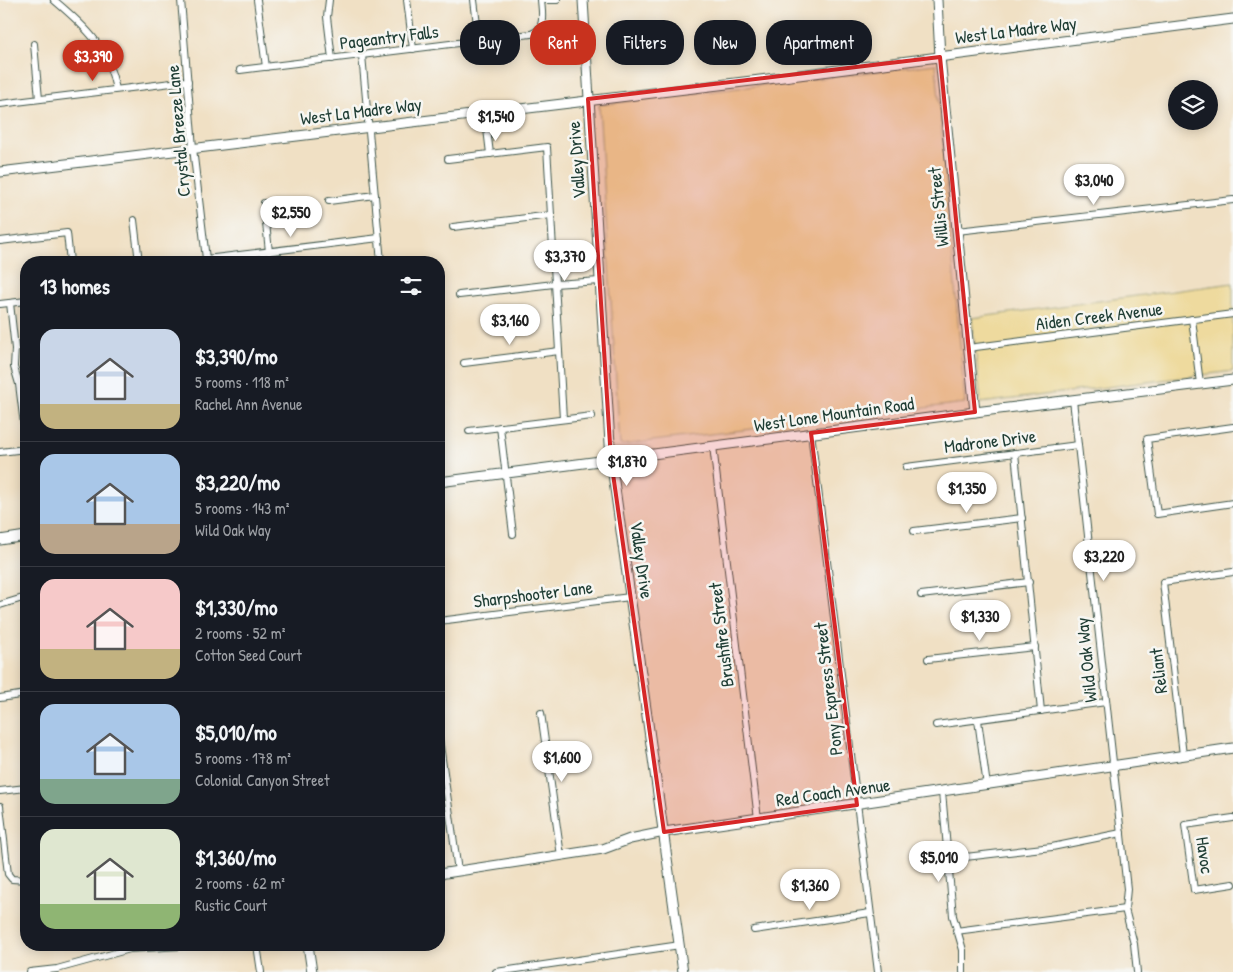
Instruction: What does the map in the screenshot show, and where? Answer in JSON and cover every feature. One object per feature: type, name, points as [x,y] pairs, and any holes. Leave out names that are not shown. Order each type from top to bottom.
[{"type":"street","points":[[54,0],[80,22],[100,46],[112,73],[116,90]]},
{"type":"street","name":"Crystal Breeze Lane","points":[[181,0],[193,148],[206,256]]},
{"type":"street","points":[[257,0],[266,67]]},
{"type":"street","points":[[329,0],[327,17],[332,59]]},
{"type":"street","points":[[407,0],[414,49]]},
{"type":"street","points":[[474,0],[476,20]]},
{"type":"street","points":[[542,0],[556,0]]},
{"type":"street","name":"Pageantry Falls","points":[[520,35],[531,34],[540,29],[542,0]]},
{"type":"street","name":"Valley Drive","points":[[582,0],[611,460],[683,972]]},
{"type":"street","name":"Willis Street","points":[[937,0],[940,57],[975,412]]},
{"type":"street","name":"West La Madre Way","points":[[0,172],[940,57],[1233,19]]},
{"type":"street","name":"Pageantry Falls","points":[[240,70],[460,43]]},
{"type":"street","points":[[34,44],[39,99]]},
{"type":"street","points":[[362,55],[380,256]]},
{"type":"street","points":[[0,104],[188,80]]},
{"type":"street","points":[[485,112],[490,154]]},
{"type":"street","points":[[448,159],[547,147],[563,419]]},
{"type":"street","points":[[329,201],[375,195]]},
{"type":"street","points":[[957,231],[1233,200]]},
{"type":"street","points":[[264,203],[270,252],[378,238]]},
{"type":"street","points":[[453,227],[551,215]]},
{"type":"street","points":[[134,220],[138,256]]},
{"type":"street","points":[[0,241],[67,233],[69,256]]},
{"type":"street","name":"Crystal Breeze Lane","points":[[233,256],[270,252]]},
{"type":"street","points":[[458,295],[554,284],[600,281]]},
{"type":"street","points":[[0,304],[20,302]]},
{"type":"street","points":[[10,303],[15,349],[14,367],[20,392]]},
{"type":"street","name":"Aiden Creek Avenue","points":[[968,348],[1233,314]]},
{"type":"street","points":[[1192,319],[1200,384]]},
{"type":"street","points":[[464,363],[559,351]]},
{"type":"street","name":"West Lone Mountain Road","points":[[445,481],[1233,380]]},
{"type":"street","name":"Wild Oak Way","points":[[1072,400],[1127,889],[1125,908],[1134,944],[1137,972]]},
{"type":"street","points":[[469,431],[592,416]]},
{"type":"street","points":[[500,427],[514,534]]},
{"type":"street","points":[[1233,427],[1146,439],[1157,514],[1233,503]]},
{"type":"street","name":"Pony Express Street","points":[[811,433],[878,972]]},
{"type":"street","name":"Madrone Drive","points":[[906,467],[1078,445]]},
{"type":"street","name":"Brushfire Street","points":[[713,446],[758,819]]},
{"type":"street","points":[[0,452],[20,450]]},
{"type":"street","points":[[1016,453],[1041,711]]},
{"type":"street","points":[[914,532],[1022,518]]},
{"type":"street","points":[[0,540],[20,537]]},
{"type":"street","name":"Reliant","points":[[1183,755],[1163,582],[1233,572]]},
{"type":"street","points":[[921,595],[1029,582]]},
{"type":"street","name":"Sharpshooter Lane","points":[[445,620],[630,597]]},
{"type":"street","points":[[0,605],[20,599]]},
{"type":"street","points":[[928,659],[1035,647]]},
{"type":"street","points":[[0,698],[20,695]]},
{"type":"street","points":[[936,725],[1106,702]]},
{"type":"street","points":[[541,713],[561,856]]},
{"type":"street","points":[[978,720],[987,786]]},
{"type":"street","name":"Red Coach Avenue","points":[[445,873],[603,849],[630,839],[664,832],[987,786],[1233,748]]},
{"type":"street","points":[[445,780],[458,871]]},
{"type":"street","points":[[0,791],[20,789]]},
{"type":"street","points":[[942,792],[956,931],[963,950],[963,972]]},
{"type":"street","points":[[0,806],[3,856],[8,874],[12,879],[20,880]]},
{"type":"street","name":"Havoc","points":[[1233,818],[1186,825],[1194,890],[1233,884]]},
{"type":"street","points":[[948,859],[1052,847],[1121,833]]},
{"type":"street","points":[[956,931],[1125,908]]},
{"type":"street","points":[[754,930],[870,913]]},
{"type":"street","points":[[496,972],[680,945]]},
{"type":"street","points":[[30,972],[57,969],[123,951]]},
{"type":"street","points":[[258,951],[261,972]]},
{"type":"street","points":[[309,951],[312,972]]},
{"type":"highlighted area","points":[[940,57],[975,412],[811,433],[857,805],[664,832],[611,460],[588,99]]},
{"type":"sand","points":[[936,64],[965,403],[620,445],[599,105]]},
{"type":"sand","points":[[1233,283],[1233,371],[981,403],[972,318]]}]
